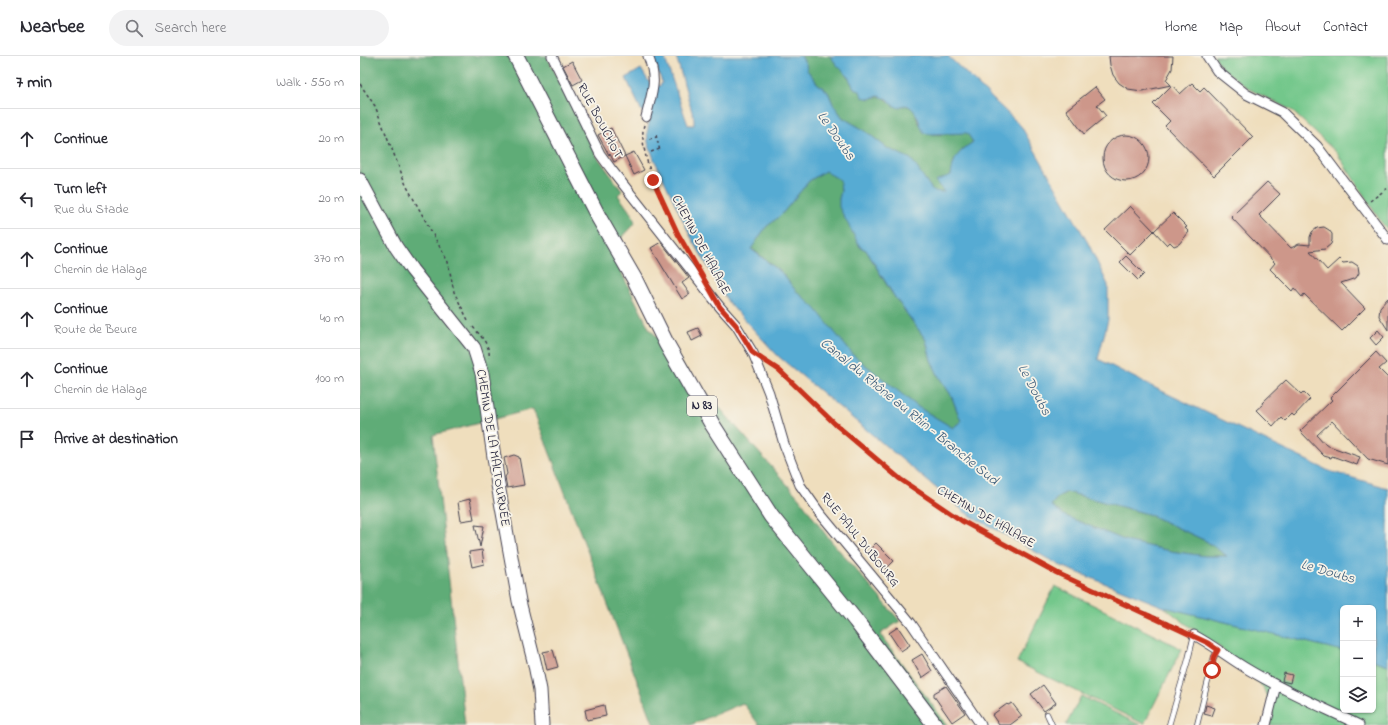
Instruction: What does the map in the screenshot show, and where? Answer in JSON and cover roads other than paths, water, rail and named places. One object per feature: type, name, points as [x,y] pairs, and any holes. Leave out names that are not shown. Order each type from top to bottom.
[{"type":"main road","name":"N 83","points":[[516,56],[599,218],[635,280],[666,343],[712,424],[771,516],[856,621],[935,725]]},
{"type":"street","name":"RUE BOUCHOT","points":[[552,56],[600,154],[610,169],[736,325],[753,353]]},
{"type":"street","points":[[646,117],[654,84],[653,67],[648,56]]},
{"type":"street","points":[[1207,56],[1217,71],[1246,94],[1282,112],[1317,146],[1388,240]]},
{"type":"street","name":"CHEMIN DE LA MALTOURNÉE","points":[[360,180],[396,246],[412,270],[474,348],[482,373],[498,485],[519,601],[539,684],[542,725]]},
{"type":"street","name":"RUE PAUL DUBOURG","points":[[753,353],[769,393],[784,444],[800,485],[819,512],[911,623],[982,725]]},
{"type":"street","points":[[1194,635],[1249,670],[1276,685],[1359,725]]},
{"type":"street","points":[[1266,725],[1276,685]]},
{"type":"lane","points":[[1169,725],[1194,635]]},
{"type":"lane","points":[[1197,725],[1214,657],[1218,650]]},
{"type":"lane","points":[[1047,714],[1052,725]]},
{"type":"water","points":[[655,56],[664,56],[688,125],[694,125],[694,119],[676,56],[801,56],[806,64],[807,70],[817,83],[828,92],[833,104],[843,118],[864,130],[887,148],[911,159],[933,191],[944,192],[935,181],[951,175],[955,159],[973,142],[967,133],[924,133],[915,113],[910,107],[906,105],[899,108],[892,105],[888,99],[878,96],[870,99],[862,97],[860,91],[854,88],[847,75],[830,56],[948,56],[1021,126],[1088,243],[1108,285],[1108,320],[1098,359],[1329,471],[1388,488],[1388,665],[1376,661],[1376,605],[1340,605],[1340,650],[1164,607],[1059,565],[966,513],[778,356],[728,302],[691,237],[654,159],[648,143],[647,132],[650,118],[641,110],[626,78],[641,69],[649,82],[660,86],[662,82],[653,58]],"holes":[[[825,171],[840,180],[841,191],[839,207],[860,247],[866,250],[894,296],[926,340],[931,360],[939,377],[951,395],[961,421],[953,428],[918,407],[853,355],[815,308],[796,291],[781,272],[751,249],[766,227],[781,215],[809,181]],[[1067,492],[1148,514],[1206,541],[1227,556],[1205,556],[1170,551],[1129,542],[1063,515],[1051,505],[1059,496]]]},
{"type":"water label","name":"Le Doubs","points":[[836,136]]},
{"type":"water label","name":"Le Doubs","points":[[1034,390]]},
{"type":"water label","name":"Canal du Rhône au Rhin - Branche Sud","points":[[909,412]]},
{"type":"water label","name":"Le Doubs","points":[[1328,572]]}]
